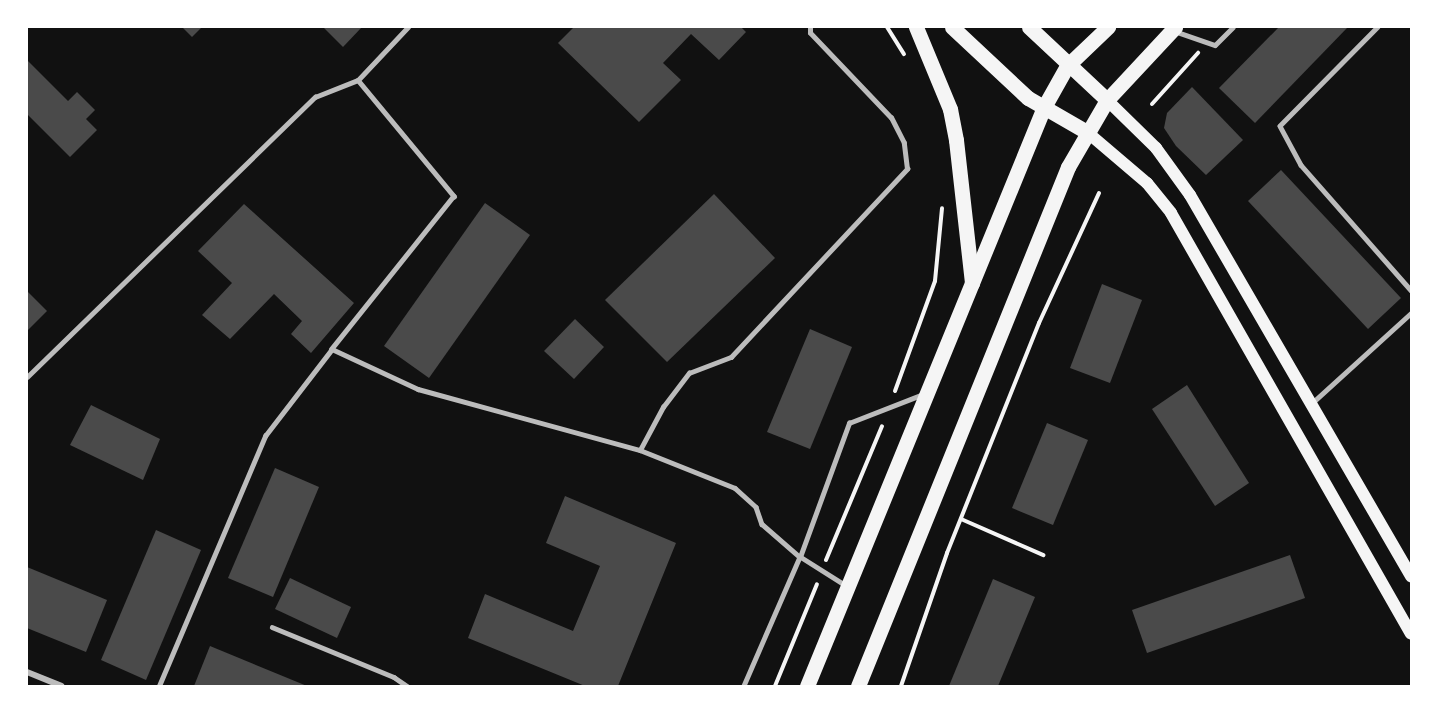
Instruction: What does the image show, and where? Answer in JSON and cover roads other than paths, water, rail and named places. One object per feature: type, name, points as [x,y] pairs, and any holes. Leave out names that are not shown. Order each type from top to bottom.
[{"type":"main road","points":[[916,27],[950,109],[956,140],[972,285]]},
{"type":"main road","points":[[952,27],[1028,98],[1087,132],[1147,183],[1171,213],[1411,633]]},
{"type":"main road","points":[[1029,27],[1067,66],[1136,126],[1179,178],[1411,577]]},
{"type":"main road","points":[[807,686],[1044,107],[1067,66],[1108,27]]},
{"type":"main road","points":[[858,686],[1068,167],[1107,100],[1173,28]]},
{"type":"street","points":[[27,672],[61,686]]},
{"type":"lane","points":[[27,377],[315,97],[358,80],[408,27]]},
{"type":"lane","points":[[640,450],[663,407],[689,373],[731,357],[907,169],[904,143],[891,118],[810,33],[810,27]]},
{"type":"lane","points":[[1173,28],[1215,45],[1233,27]]},
{"type":"lane","points":[[1378,27],[1280,126],[1301,165],[1411,290]]},
{"type":"lane","points":[[159,686],[265,436],[454,196],[358,80]]},
{"type":"lane","points":[[1311,404],[1411,313]]},
{"type":"lane","points":[[332,349],[418,389],[640,450],[735,488],[756,507],[762,524],[800,557],[847,587]]},
{"type":"lane","points":[[744,686],[800,557],[849,423],[929,392]]},
{"type":"lane","points":[[272,627],[394,677],[407,686]]}]
